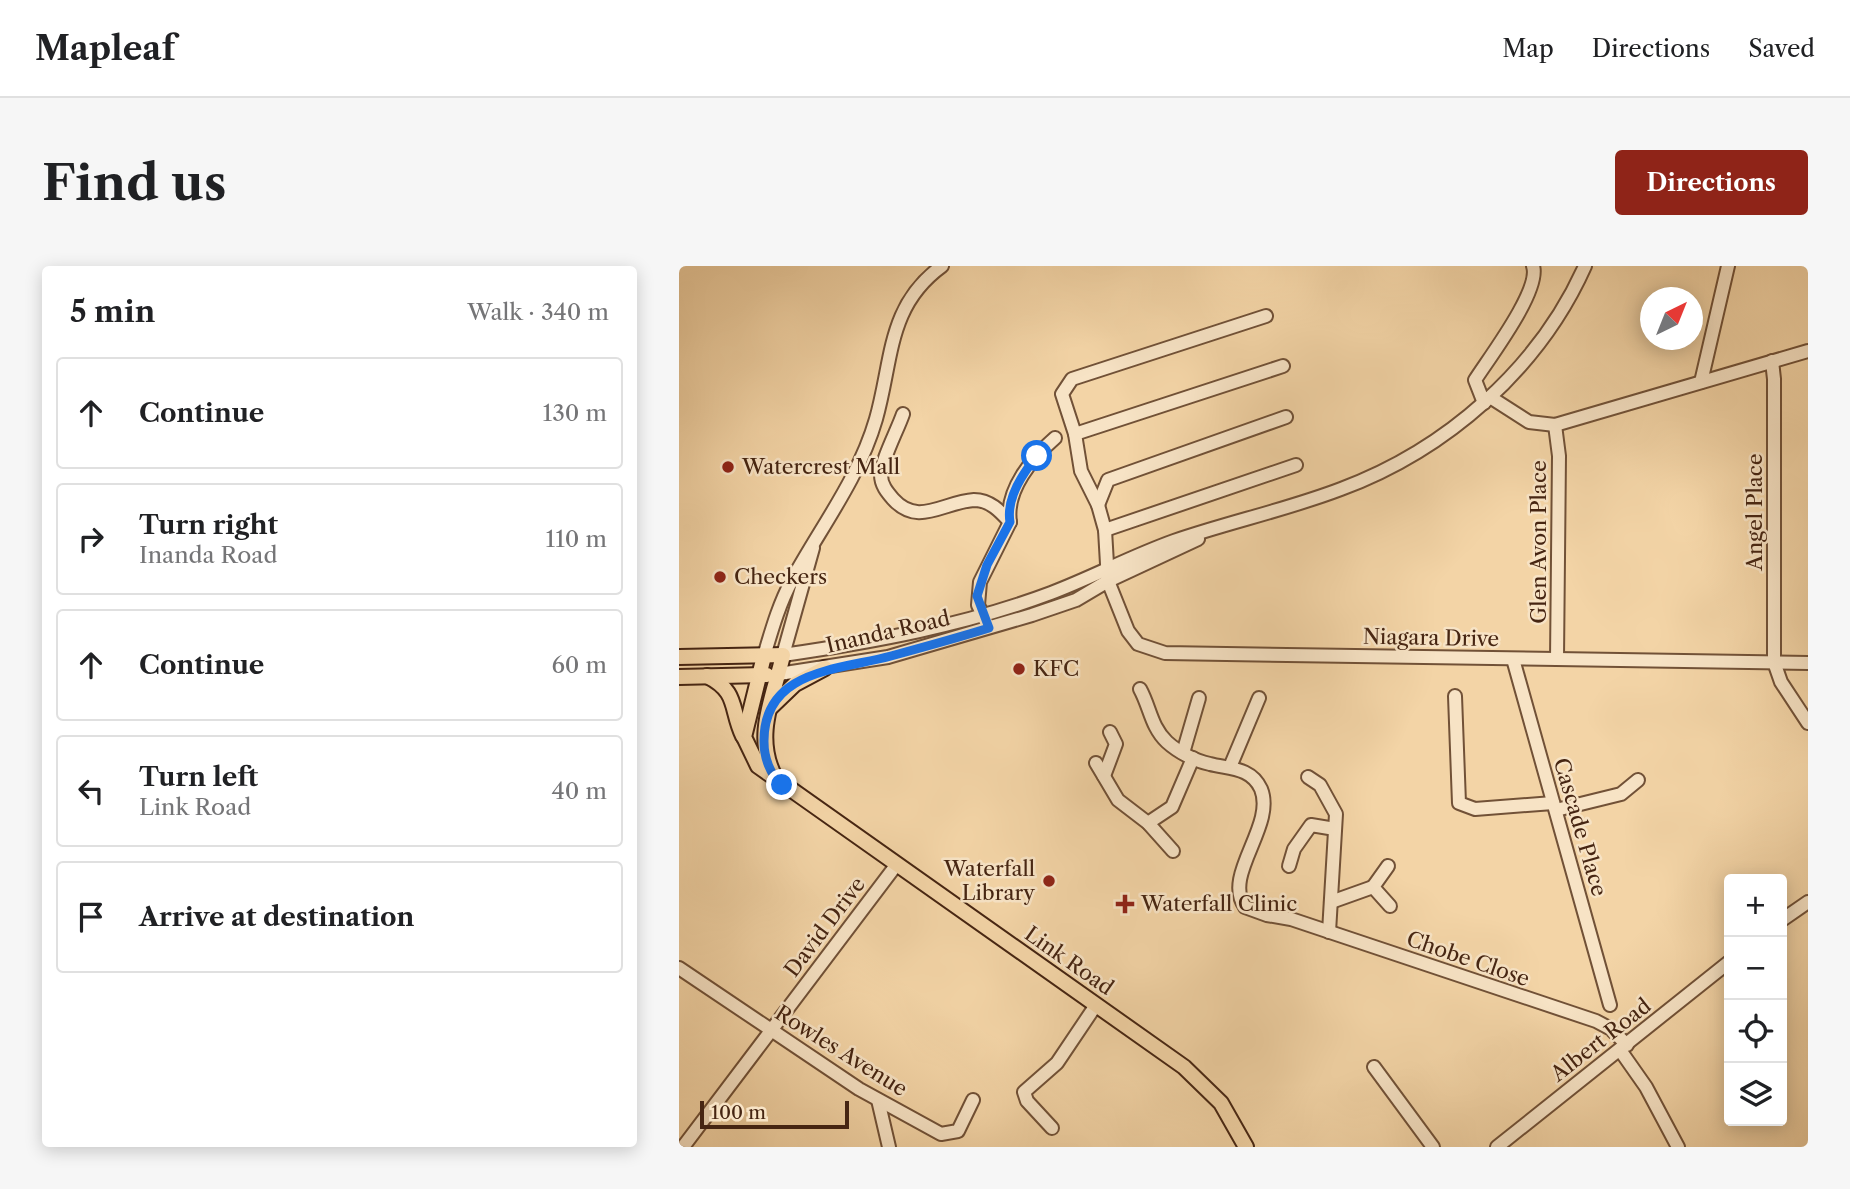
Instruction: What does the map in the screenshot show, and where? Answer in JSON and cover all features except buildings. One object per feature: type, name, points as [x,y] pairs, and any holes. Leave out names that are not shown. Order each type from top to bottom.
[{"type":"main road","name":"Inanda Road","points":[[679,657],[783,655]]},
{"type":"main road","points":[[777,781],[764,748],[769,709],[783,655]]},
{"type":"main road","points":[[746,743],[764,656]]},
{"type":"main road","points":[[769,709],[795,684],[825,668]]},
{"type":"main road","name":"Inanda Road","points":[[679,677],[779,674]]},
{"type":"main road","points":[[707,676],[720,683],[731,695],[746,743]]},
{"type":"main road","points":[[746,743],[764,748]]},
{"type":"main road","name":"Link Road","points":[[746,743],[758,766],[777,781],[1184,1067],[1209,1089],[1246,1147]]},
{"type":"street","points":[[764,656],[781,601],[813,548],[868,443],[905,304],[920,284],[942,266]]},
{"type":"street","points":[[1533,266],[1535,272],[1526,299],[1475,380],[1487,400],[1529,422],[1555,425],[1808,351]]},
{"type":"street","name":"Inanda Road","points":[[783,655],[869,641],[983,614],[1052,593],[1108,574],[1177,540],[1340,490],[1386,470],[1455,428],[1487,400],[1526,360],[1553,324],[1585,266]]},
{"type":"street","points":[[1701,382],[1728,266]]},
{"type":"street","name":"Niagara Drive","points":[[1266,316],[1072,379],[1062,394],[1075,434],[1081,471],[1098,505],[1105,530],[1108,574],[1128,631],[1138,644],[1165,653],[1808,663]]},
{"type":"street","name":"Angel Place","points":[[1772,361],[1775,379],[1774,662]]},
{"type":"street","points":[[1075,434],[1283,366]]},
{"type":"street","points":[[903,414],[880,474],[883,486],[893,499],[905,510],[919,515],[974,500],[988,502],[1010,522]]},
{"type":"street","points":[[1098,505],[1108,480],[1286,417]]},
{"type":"street","name":"Glen Avon Place","points":[[1555,425],[1559,456],[1557,659]]},
{"type":"street","points":[[989,628],[977,596],[980,582],[1010,522],[1008,513],[1019,482],[1037,456],[1055,438]]},
{"type":"street","points":[[1105,530],[1296,465]]},
{"type":"street","points":[[783,655],[813,548]]},
{"type":"street","name":"Inanda Road","points":[[779,674],[888,657],[989,628],[1076,600],[1108,574]]},
{"type":"street","name":"Cascade Place","points":[[1513,659],[1610,1005]]},
{"type":"street","points":[[1774,662],[1781,682],[1808,723]]},
{"type":"street","points":[[1140,690],[1155,726],[1168,743],[1188,756],[1230,767],[1259,698]]},
{"type":"street","points":[[1455,696],[1459,803],[1475,809],[1555,806],[1621,794],[1638,780]]},
{"type":"street","points":[[1148,823],[1172,807],[1188,756],[1199,698]]},
{"type":"street","points":[[1104,776],[1116,744],[1110,732]]},
{"type":"street","points":[[1097,763],[1127,809],[1148,823],[1173,851]]},
{"type":"street","name":"Chobe Close","points":[[1230,767],[1253,777],[1263,799],[1252,850],[1238,884],[1240,899],[1253,911],[1291,919],[1596,1021],[1611,1029],[1678,1147]]},
{"type":"street","points":[[1308,777],[1320,785],[1336,814],[1329,932]]},
{"type":"street","points":[[1289,866],[1294,849],[1311,825],[1335,829]]},
{"type":"street","name":"David Drive","points":[[683,1147],[897,864]]},
{"type":"street","points":[[1331,902],[1373,887],[1388,866]]},
{"type":"street","points":[[1373,887],[1390,906]]},
{"type":"street","points":[[1787,917],[1808,902]]},
{"type":"street","name":"Albert Road","points":[[1497,1147],[1724,966]]},
{"type":"street","name":"Rowles Avenue","points":[[679,968],[771,1032],[878,1100],[948,1135],[961,1127],[973,1100]]},
{"type":"street","points":[[1052,1128],[1027,1101],[1024,1092],[1057,1063],[1096,1005]]},
{"type":"street","points":[[1374,1067],[1433,1147]]},
{"type":"street","points":[[878,1100],[889,1147]]},
{"type":"place","name":"Watercrest Mall","points":[[728,467]]},
{"type":"place","name":"Checkers","points":[[720,577]]},
{"type":"place","name":"KFC","points":[[1019,669]]},
{"type":"place","name":"Waterfall Library","points":[[1049,881]]},
{"type":"place","name":"Waterfall Clinic","points":[[1125,904]]},
{"type":"route","points":[[782,785],[777,781],[766,758],[765,722],[769,709],[795,684],[825,668],[888,657],[989,628],[978,605],[980,582],[1010,522],[1008,513],[1019,482],[1037,456]]}]
